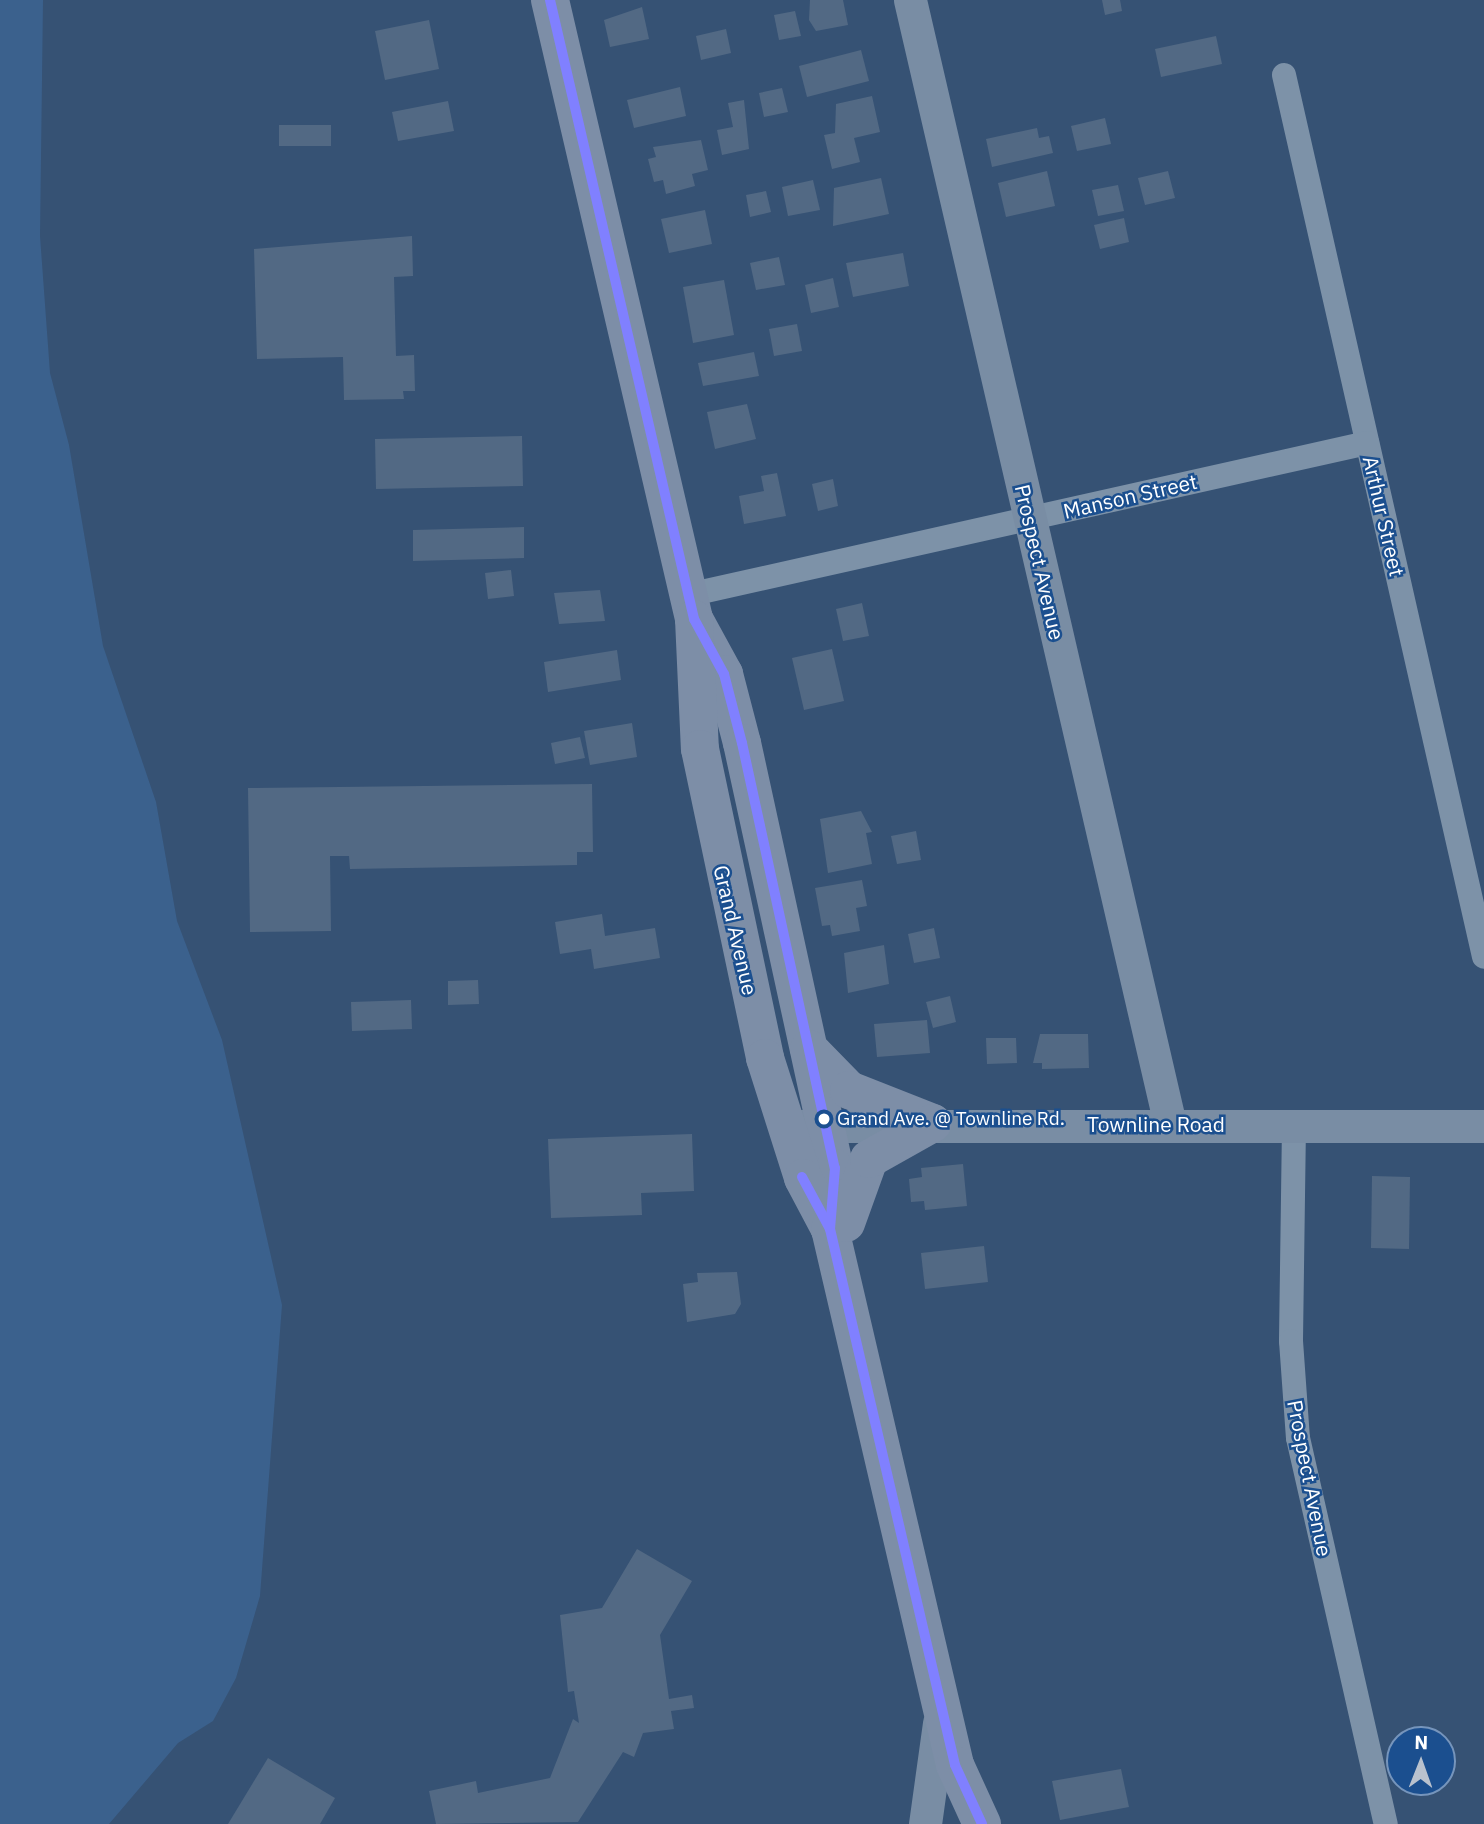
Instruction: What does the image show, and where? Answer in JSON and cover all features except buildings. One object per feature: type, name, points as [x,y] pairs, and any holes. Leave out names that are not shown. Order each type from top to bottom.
[{"type":"main road","name":"Grand Avenue","points":[[550,0],[691,607],[728,685],[837,1185],[832,1242]]},
{"type":"main road","name":"Grand Avenue","points":[[691,607],[692,683],[709,800],[786,1127],[810,1195],[832,1242],[955,1765],[958,1824]]},
{"type":"main road","points":[[807,1045],[824,1070],[849,1090],[933,1123]]},
{"type":"main road","points":[[832,1242],[869,1159],[933,1123]]},
{"type":"main road","name":"Grand Avenue","points":[[955,1765],[982,1824]]},
{"type":"street","name":"Prospect Avenue","points":[[910,0],[1170,1124]]},
{"type":"street","name":"Arthur Street","points":[[1284,75],[1484,957]]},
{"type":"street","name":"Manson Street","points":[[691,607],[1030,518],[1367,443]]},
{"type":"street","name":"Townline Road","points":[[786,1127],[933,1123],[1484,1126]]},
{"type":"street","name":"Prospect Avenue","points":[[1294,1125],[1291,1358],[1298,1438],[1386,1824]]},
{"type":"street","points":[[925,1824],[939,1696]]},
{"type":"water","points":[[0,0],[43,0],[40,236],[50,373],[69,445],[103,646],[156,802],[177,921],[222,1040],[282,1305],[260,1596],[236,1678],[213,1721],[178,1743],[109,1824],[0,1824]]},
{"type":"transit line","points":[[550,0],[694,619],[724,674],[742,743],[835,1168],[830,1229]]},
{"type":"transit line","points":[[802,1177],[830,1229],[955,1765],[982,1824]]},
{"type":"place","name":"Grand Ave. @ Townline Rd.","points":[[824,1119]]}]
